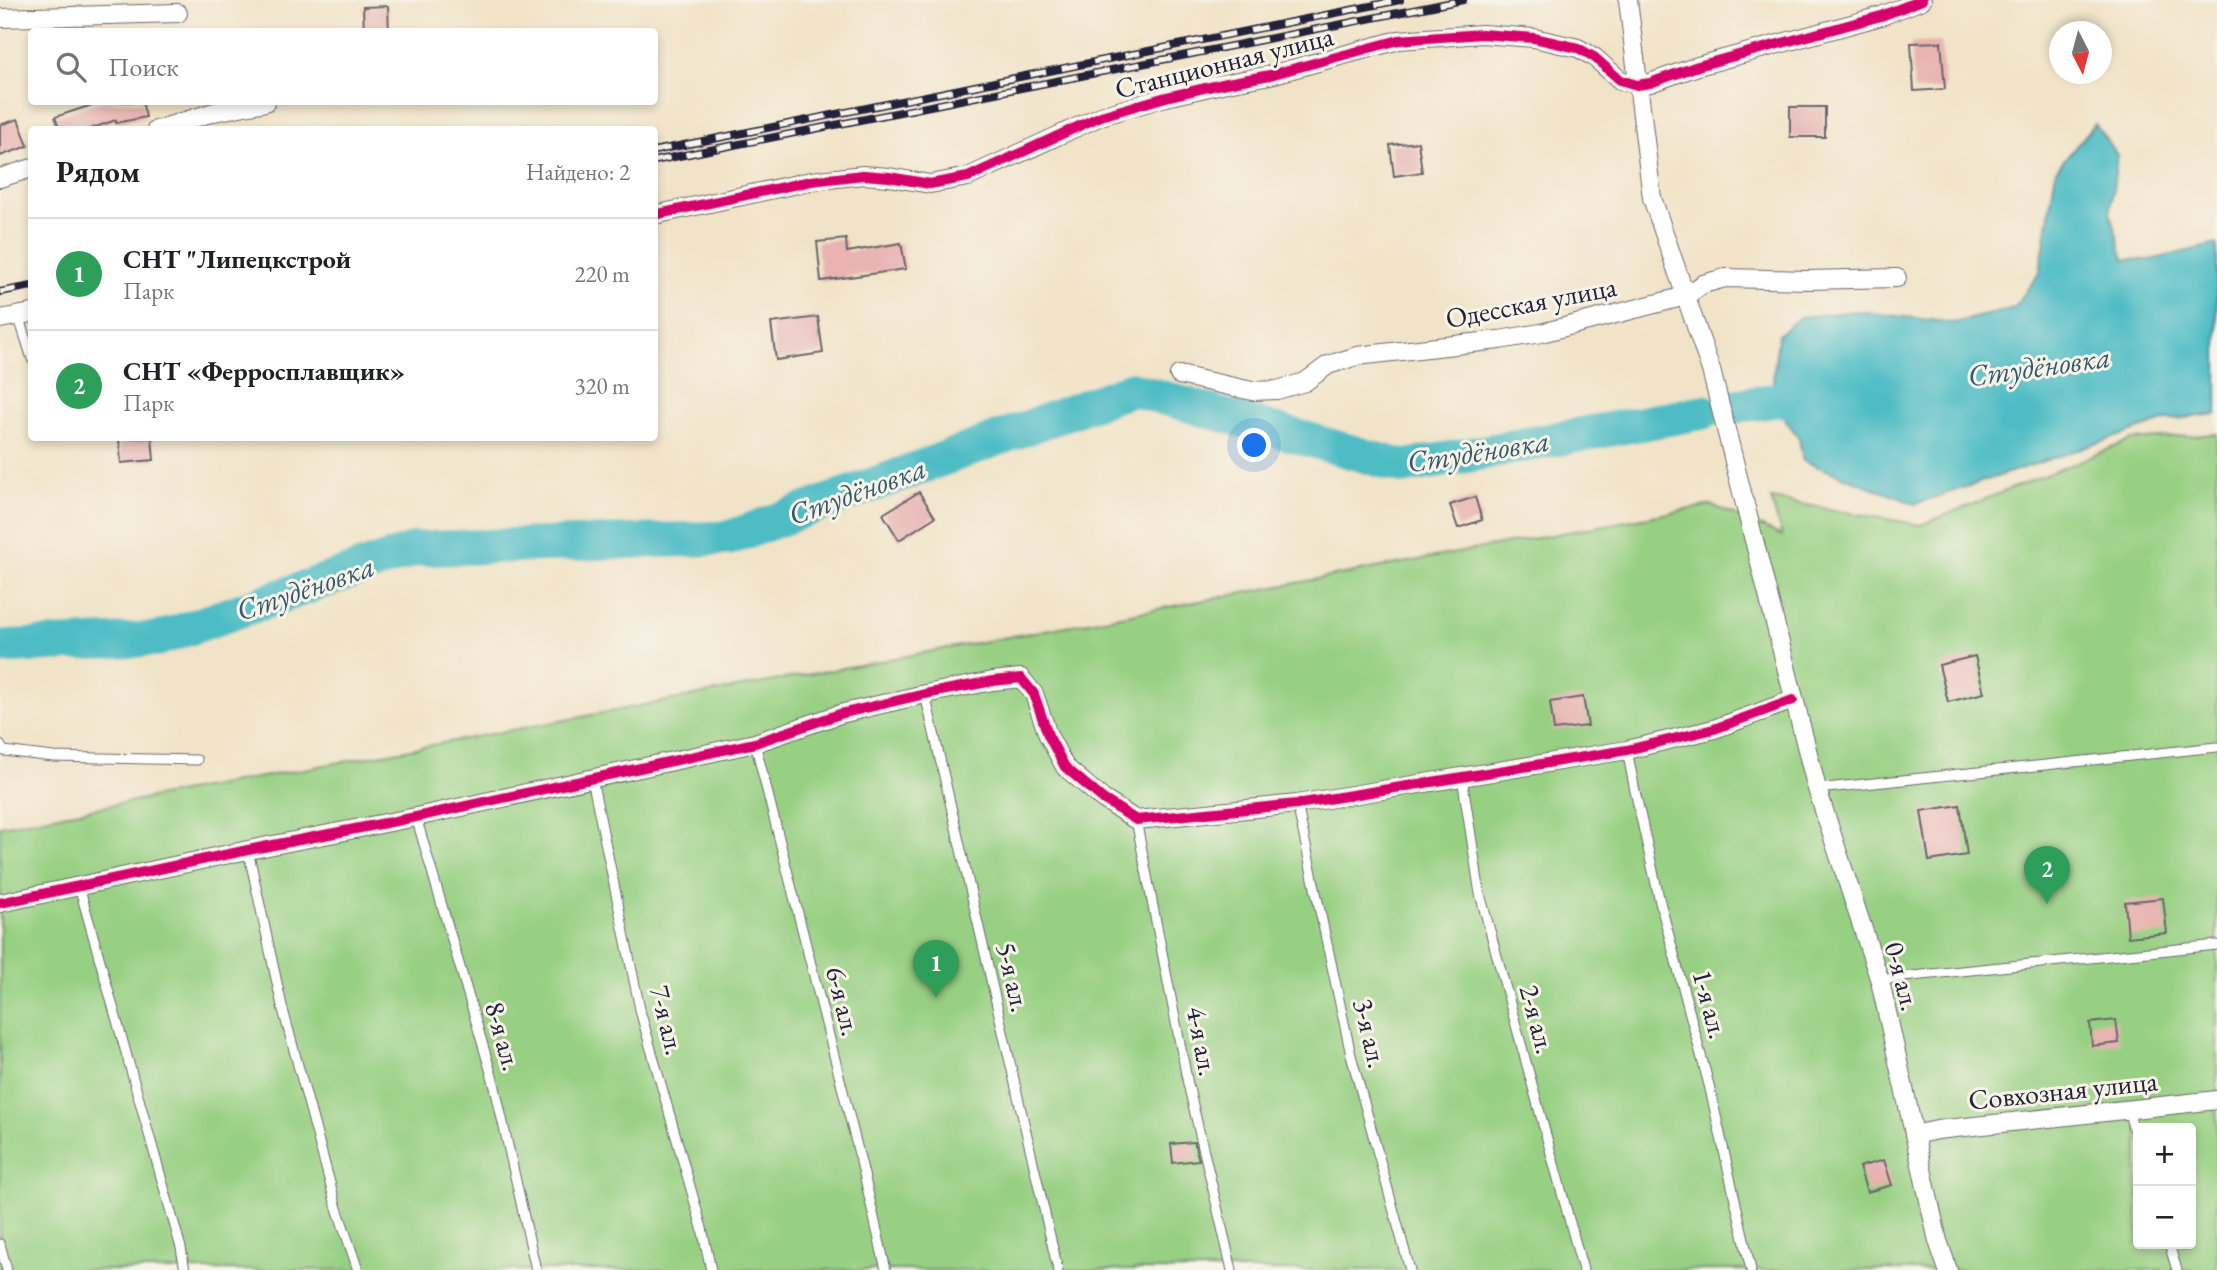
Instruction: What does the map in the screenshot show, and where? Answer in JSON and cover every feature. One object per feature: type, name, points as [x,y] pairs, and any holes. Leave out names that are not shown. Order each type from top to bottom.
[{"type":"street","name":"0-я ал.","points":[[1628,0],[1652,198],[1711,370],[1817,789],[1880,981],[1938,1241],[1948,1270]]},
{"type":"street","points":[[1637,85],[1881,16],[1922,0]]},
{"type":"street","points":[[0,18],[178,13]]},
{"type":"street","name":"Станционная улица","points":[[658,214],[811,181],[863,175],[930,184],[968,177],[1101,116],[1166,97],[1270,75],[1399,40],[1482,34],[1534,38],[1578,48],[1594,57],[1620,79],[1637,85]]},
{"type":"street","points":[[169,126],[214,112],[250,105]]},
{"type":"street","points":[[0,178],[28,169]]},
{"type":"street","name":"Одесская улица","points":[[1179,375],[1252,391],[1277,390],[1305,382],[1328,365],[1357,356],[1541,333],[1685,296],[1703,284],[1725,278],[1898,278]]},
{"type":"street","points":[[0,903],[248,849],[416,817],[755,743],[840,714],[993,681],[1021,678],[1034,694],[1048,735],[1065,767],[1103,799],[1136,820],[1297,804],[1627,750],[1714,729],[1793,700]]},
{"type":"street","name":"Совхозная улица","points":[[1914,1135],[1937,1130],[2217,1100]]},
{"type":"lane","points":[[16,315],[28,348]]},
{"type":"lane","name":"5-я ал.","points":[[925,694],[1058,1270]]},
{"type":"lane","name":"6-я ал.","points":[[755,743],[886,1270]]},
{"type":"lane","points":[[0,745],[4,751],[53,757],[197,760]]},
{"type":"lane","points":[[1817,789],[2217,747]]},
{"type":"lane","name":"1-я ал.","points":[[1627,750],[1660,902],[1709,1085],[1751,1270]]},
{"type":"lane","name":"2-я ал.","points":[[1462,777],[1480,894],[1583,1270]]},
{"type":"lane","name":"7-я ал.","points":[[592,779],[641,1014],[702,1228],[711,1270]]},
{"type":"lane","name":"3-я ал.","points":[[1297,804],[1351,1055],[1410,1270]]},
{"type":"lane","name":"8-я ал.","points":[[416,817],[494,1083],[536,1270]]},
{"type":"lane","name":"4-я ал.","points":[[1136,820],[1185,1071],[1231,1270]]},
{"type":"lane","points":[[248,849],[282,1006],[336,1205],[358,1270]]},
{"type":"lane","points":[[79,886],[185,1270]]},
{"type":"lane","points":[[1880,981],[2217,944]]},
{"type":"lane","points":[[2128,1110],[2133,1127]]},
{"type":"lane","points":[[0,1244],[8,1270]]},
{"type":"lane","points":[[2171,1249],[2177,1270]]},
{"type":"green space","points":[[2217,434],[2217,1270],[0,1270],[0,826],[1712,505],[1782,536],[1771,499],[1921,525],[2131,440]]},
{"type":"water","points":[[2095,124],[2117,155],[2110,214],[2124,259],[2150,260],[2217,244],[2217,414],[2167,420],[1915,504],[1803,461],[1799,438],[1771,400],[1778,335],[1800,317],[1857,311],[1954,323],[2014,308],[2040,272],[2056,170]]},
{"type":"building","points":[[388,6],[389,28],[364,28],[363,7]]},
{"type":"building","points":[[1941,42],[1945,89],[1914,91],[1911,43]]},
{"type":"building","points":[[92,105],[143,105],[146,117],[116,123],[116,120],[99,126],[58,126],[55,117]]},
{"type":"building","points":[[1790,107],[1825,107],[1825,137],[1790,137]]},
{"type":"building","points":[[18,119],[28,146],[0,156],[0,125]]},
{"type":"building","points":[[1418,142],[1422,172],[1394,176],[1390,145]]},
{"type":"building","points":[[846,239],[847,252],[901,243],[906,269],[821,281],[817,242]]},
{"type":"building","points":[[818,317],[823,353],[776,360],[771,323]]},
{"type":"building","points":[[119,441],[152,441],[154,460],[121,463]]},
{"type":"building","points":[[919,492],[935,517],[899,540],[883,514]]},
{"type":"building","points":[[1475,497],[1482,520],[1458,528],[1450,505]]},
{"type":"building","points":[[1975,656],[1984,693],[1948,702],[1939,665]]},
{"type":"building","points":[[1583,697],[1588,726],[1554,730],[1550,702]]},
{"type":"building","points":[[1960,805],[1967,855],[1929,861],[1921,811]]},
{"type":"building","points":[[2163,898],[2167,933],[2128,937],[2125,902]]},
{"type":"building","points":[[2116,1020],[2119,1043],[2092,1046],[2090,1023]]},
{"type":"building","points":[[1194,1142],[1199,1160],[1173,1163],[1171,1144]]},
{"type":"building","points":[[1884,1160],[1892,1185],[1867,1192],[1859,1167]]},
{"type":"waterway","name":"Студёновка","points":[[0,647],[158,639],[416,549],[729,538],[1132,389],[1404,467],[1704,412]]},
{"type":"waterway","name":"Студёновка","points":[[1736,406],[1818,394]]},
{"type":"railway","points":[[658,150],[1400,0]]},
{"type":"railway","points":[[658,160],[1463,0]]},
{"type":"railway","points":[[0,292],[28,287]]},
{"type":"cycle path","points":[[658,214],[811,181],[863,175],[930,184],[968,177],[1101,116],[1166,97],[1270,75],[1399,40],[1482,34],[1534,38],[1578,48],[1594,57],[1620,80],[1637,85],[1881,16],[1922,0]]},
{"type":"cycle path","points":[[0,903],[416,817],[755,743],[840,714],[993,681],[1021,678],[1034,694],[1048,735],[1065,767],[1103,799],[1136,820],[1297,804],[1627,750],[1714,729],[1793,700]]},
{"type":"place","name":"СНТ «Ферросплавщик»","points":[[2047,904]]},
{"type":"place","name":"СНТ \"Липецкстрой","points":[[936,998]]}]
